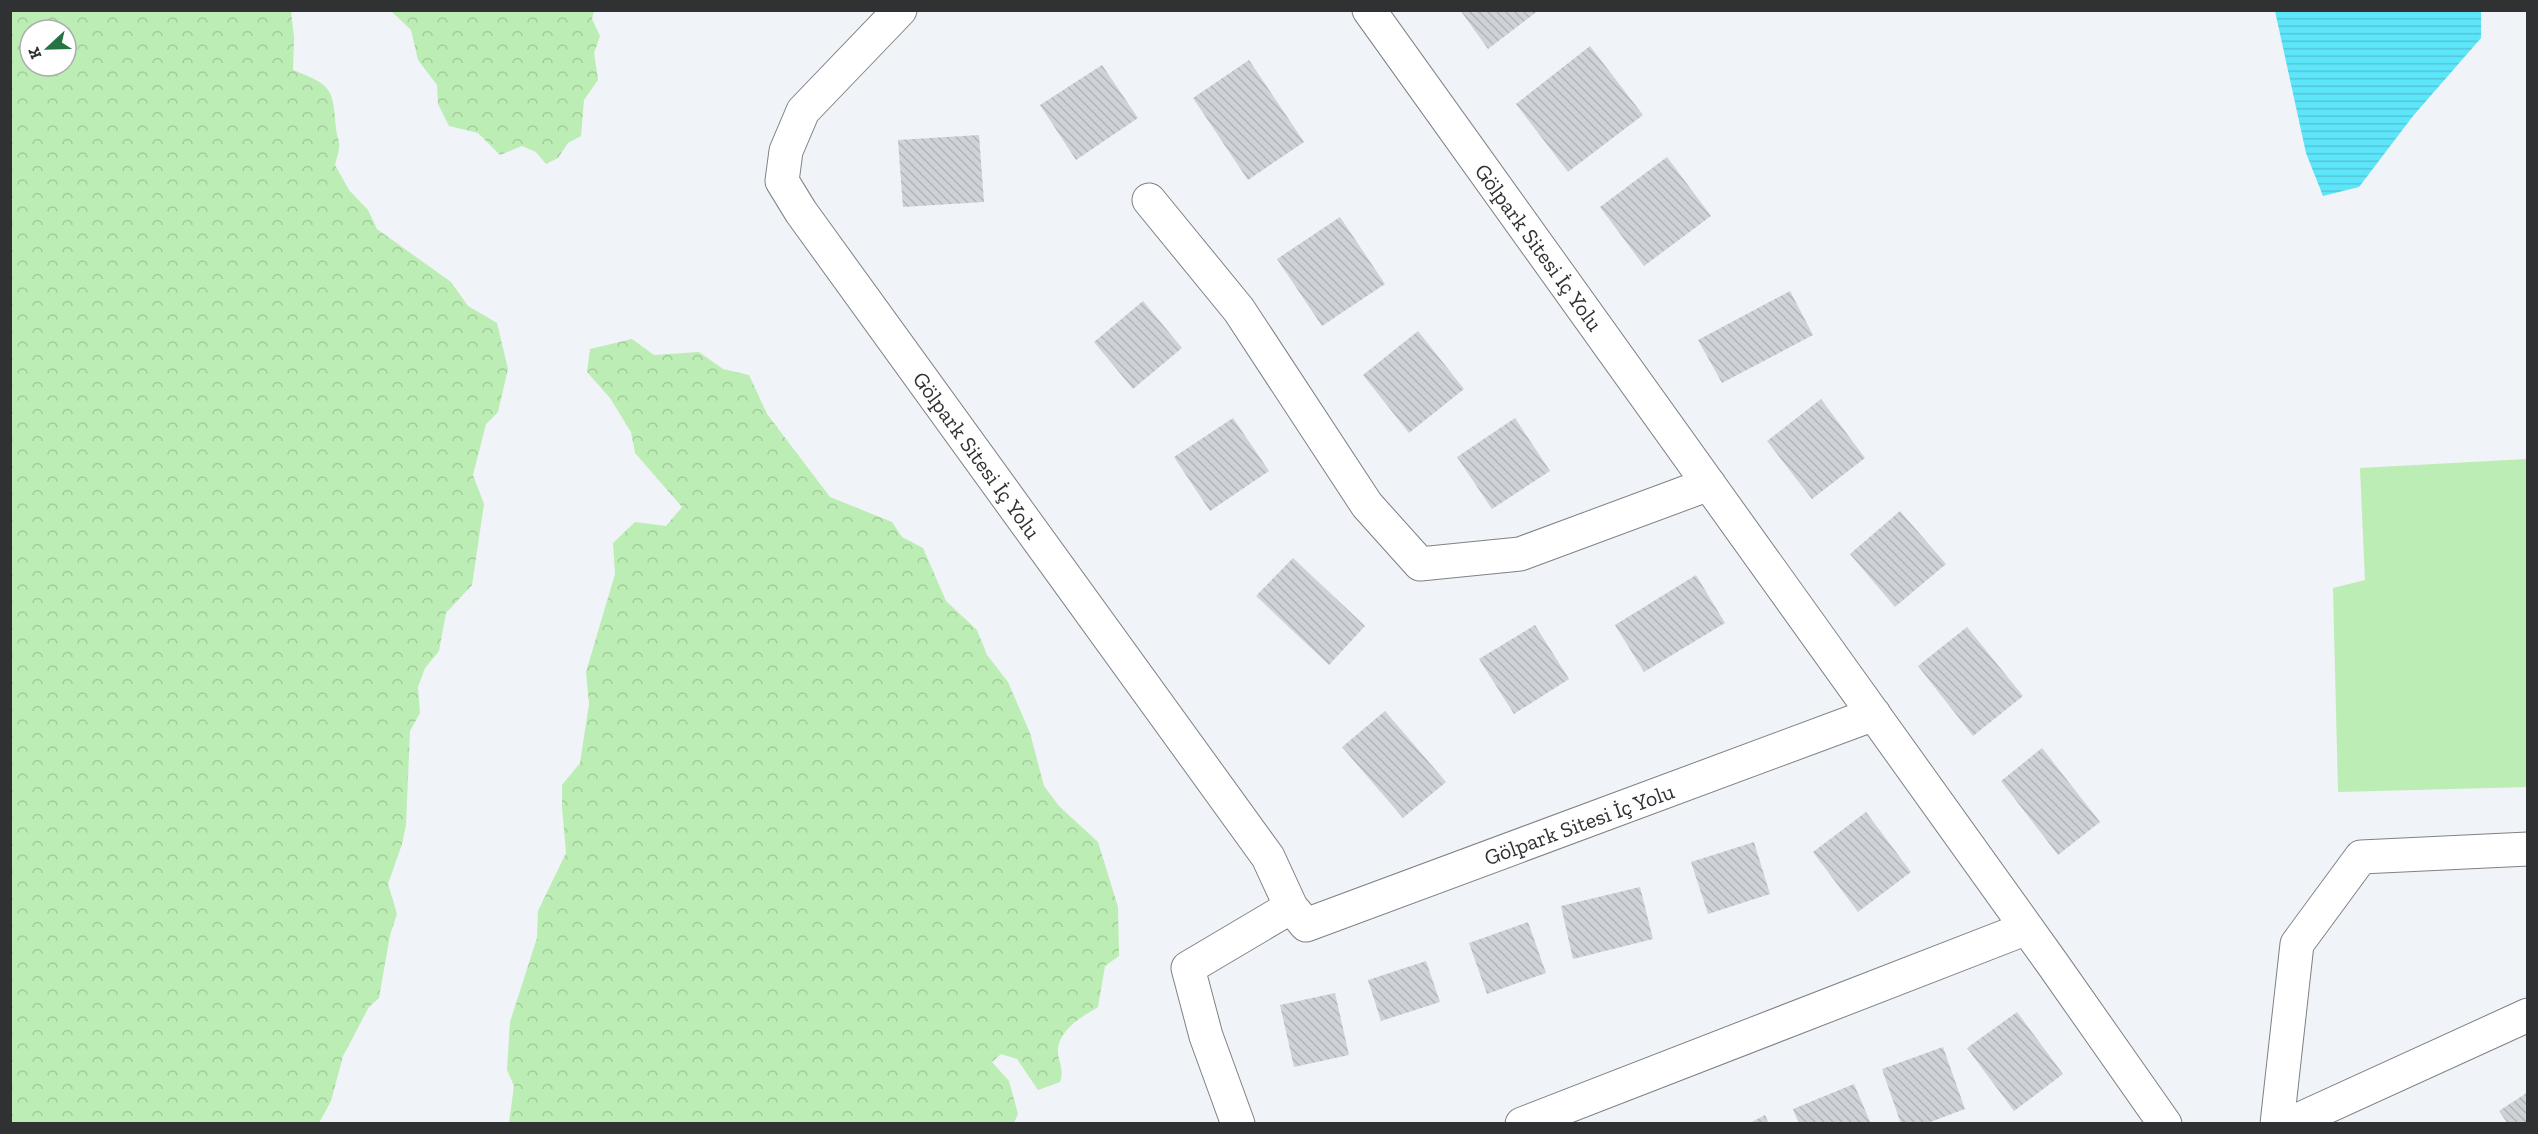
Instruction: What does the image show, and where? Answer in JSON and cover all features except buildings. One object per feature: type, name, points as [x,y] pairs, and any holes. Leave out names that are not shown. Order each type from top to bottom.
[{"type":"street","name":"Gölpark Sitesi İç Yolu","points":[[900,10],[803,111],[786,151],[782,181],[801,212],[1268,857],[1291,907],[1306,925],[1874,714]]},
{"type":"street","name":"Gölpark Sitesi İç Yolu","points":[[1369,10],[2165,1124]]},
{"type":"street","points":[[1149,200],[1239,310],[1367,505],[1420,564],[1520,554],[1709,484]]},
{"type":"street","points":[[2277,1124],[2297,944],[2361,857],[2528,849]]},
{"type":"street","points":[[1238,1124],[1206,1036],[1188,968],[1291,907]]},
{"type":"street","points":[[1522,1124],[2027,928]]},
{"type":"street","points":[[2289,1124],[2528,1016]]},
{"type":"green space","points":[[10,11],[291,11],[294,37],[293,70],[323,84],[328,89],[333,104],[339,145],[335,165],[349,190],[368,210],[377,229],[451,282],[468,306],[497,323],[508,369],[498,412],[486,424],[473,475],[484,504],[472,585],[446,613],[439,651],[425,668],[418,687],[420,713],[410,731],[406,825],[388,884],[397,914],[390,935],[379,998],[369,1007],[343,1056],[331,1101],[319,1123],[11,1123]]},
{"type":"green space","points":[[391,11],[594,11],[592,19],[600,36],[594,53],[598,80],[584,100],[581,136],[568,143],[558,158],[546,164],[536,152],[522,146],[500,155],[478,133],[449,126],[438,104],[437,85],[418,60],[411,30]]},
{"type":"green space","points":[[632,339],[654,355],[699,352],[723,369],[749,375],[767,414],[830,497],[892,522],[902,537],[923,548],[946,601],[977,630],[987,655],[1008,682],[1030,733],[1044,786],[1059,806],[1098,842],[1118,907],[1119,956],[1105,966],[1098,1007],[1074,1023],[1063,1034],[1058,1048],[1062,1073],[1060,1082],[1038,1090],[1017,1059],[1001,1054],[992,1062],[1009,1081],[1018,1114],[1014,1123],[509,1123],[514,1086],[507,1070],[510,1022],[537,938],[538,911],[566,853],[562,785],[580,763],[589,704],[586,672],[615,574],[613,543],[635,522],[666,526],[682,507],[635,453],[631,432],[610,398],[587,372],[590,349]]},
{"type":"green space","points":[[2527,459],[2527,787],[2338,792],[2333,588],[2365,580],[2360,468]]},
{"type":"water","points":[[2275,11],[2481,11],[2481,38],[2413,116],[2359,187],[2323,196],[2306,153]]}]
